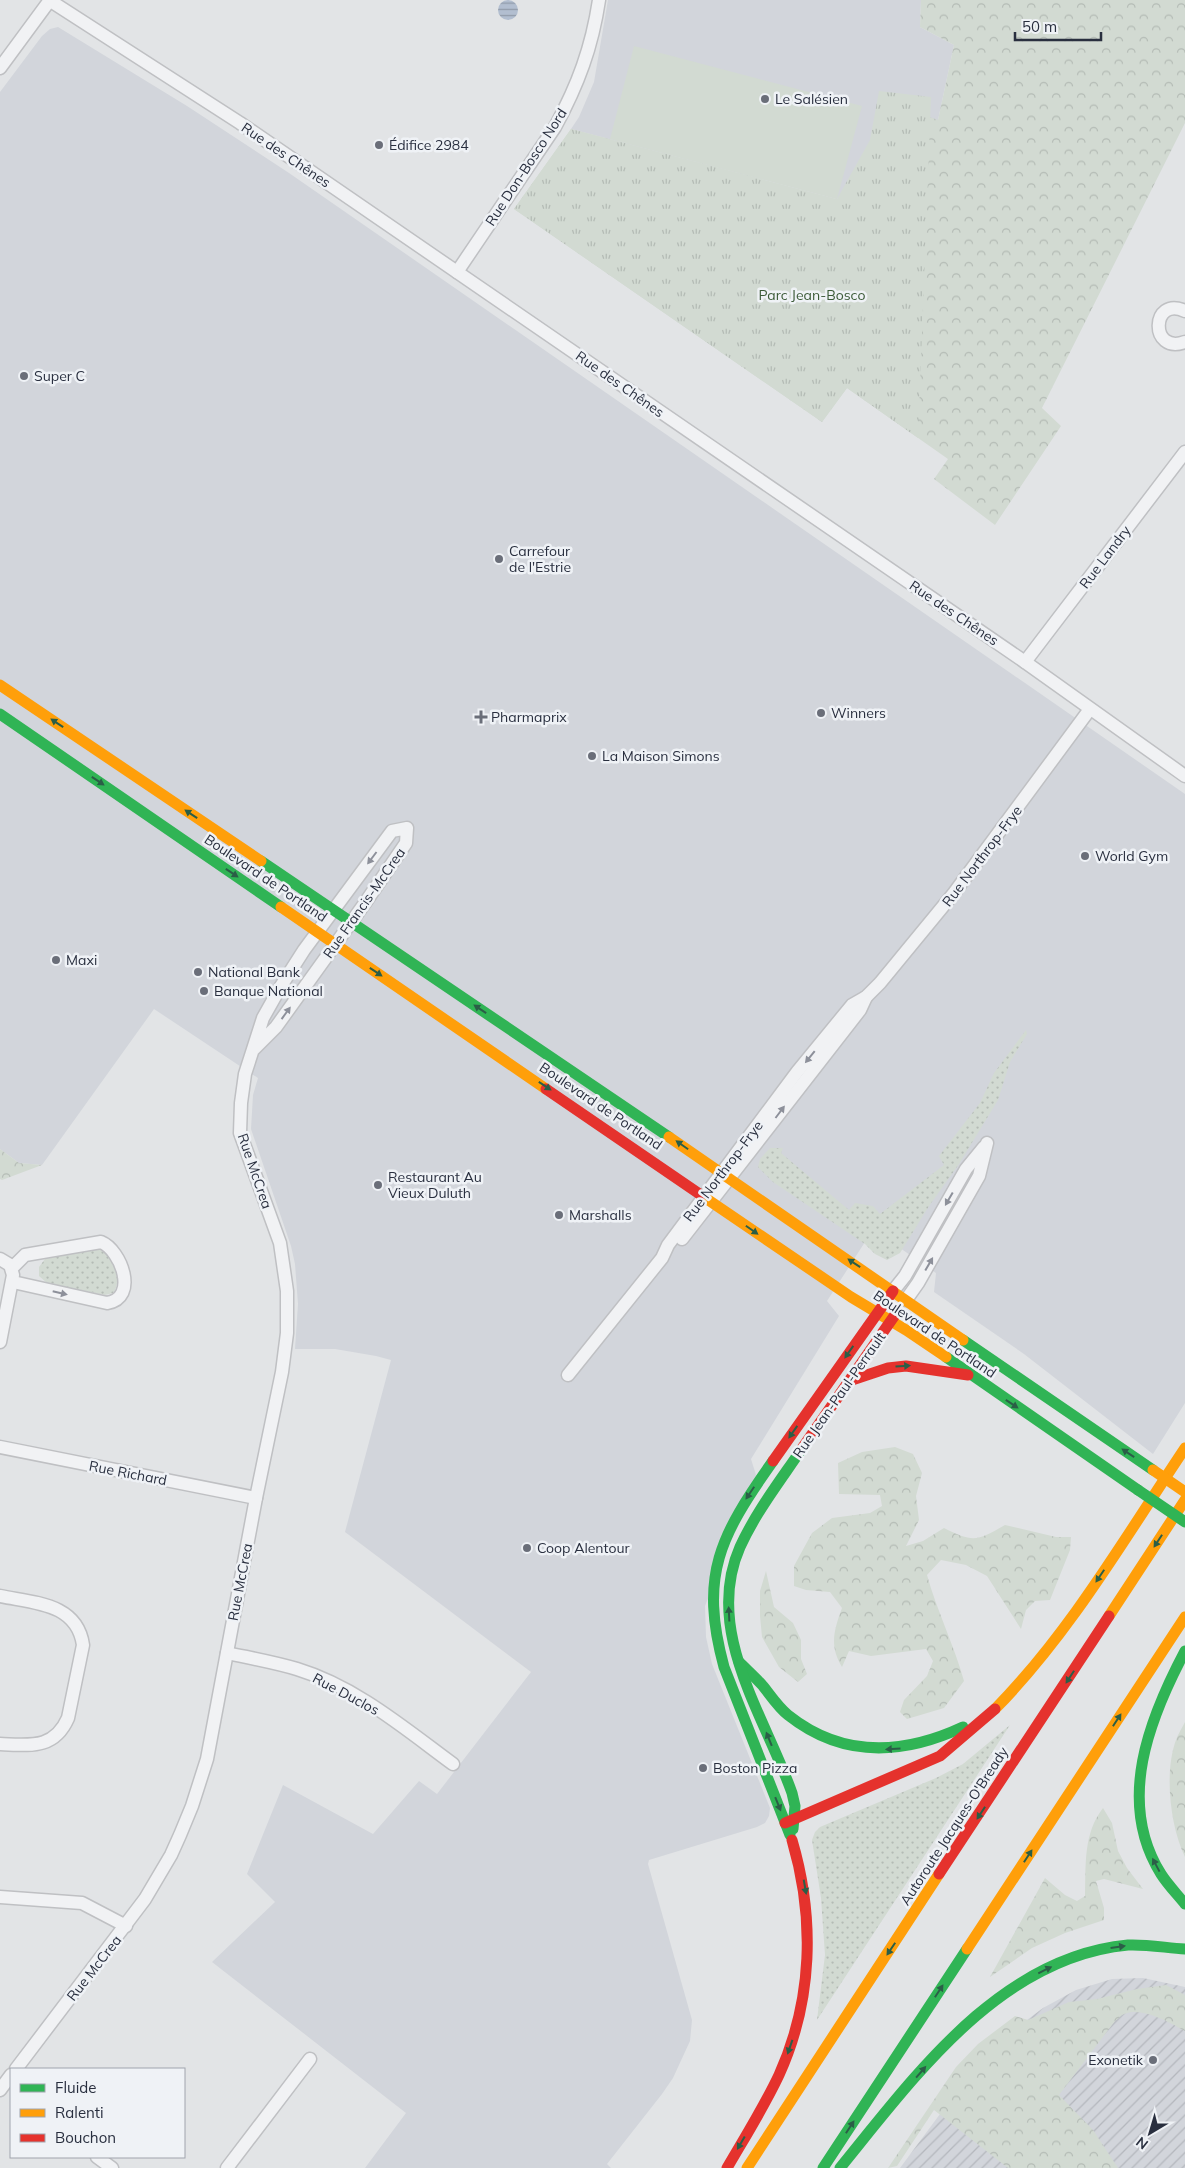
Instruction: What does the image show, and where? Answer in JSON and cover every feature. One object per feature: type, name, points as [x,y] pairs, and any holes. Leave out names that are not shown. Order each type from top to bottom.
[{"type":"main road","name":"Boulevard de Portland","points":[[0,685],[726,1176],[1000,1367],[1185,1492]]},
{"type":"main road","name":"Boulevard de Portland","points":[[0,714],[851,1297],[890,1320],[1185,1522]]},
{"type":"main road","name":"Rue Jean-Paul-Perrault","points":[[726,2168],[765,2103],[792,2041],[801,2005],[808,1957],[808,1912],[803,1878],[792,1840],[789,1821],[722,1662],[713,1616],[712,1594],[715,1570],[726,1534],[742,1504],[893,1291]]},
{"type":"main road","name":"Rue Jean-Paul-Perrault","points":[[789,1821],[794,1800],[739,1662],[730,1627],[728,1604],[731,1577],[740,1547],[756,1517],[890,1320],[906,1300]]},
{"type":"main road","points":[[849,1381],[888,1368],[906,1366],[972,1376]]},
{"type":"main road","points":[[789,1821],[868,1789],[947,1752],[980,1725],[1018,1686],[1064,1628],[1185,1448]]},
{"type":"main road","name":"Autoroute Jacques-O'Bready","points":[[747,2168],[1185,1500]]},
{"type":"main road","points":[[823,2168],[1185,1617]]},
{"type":"main road","points":[[1185,1651],[1166,1689],[1147,1736],[1140,1766],[1138,1789],[1142,1827],[1150,1854],[1169,1885],[1185,1904]]},
{"type":"main road","points":[[739,1662],[794,1720],[831,1740],[870,1749],[907,1748],[940,1738],[977,1718],[1018,1686]]},
{"type":"main road","points":[[840,2168],[952,2037],[976,2015],[1012,1989],[1063,1962],[1095,1951],[1142,1945],[1185,1949]]},
{"type":"street","name":"Rue des Chênes","points":[[50,0],[240,123],[1025,662],[1185,776]]},
{"type":"street","points":[[0,68],[50,0]]},
{"type":"street","name":"Rue Don-Bosco Nord","points":[[456,272],[555,127],[568,104],[586,60],[599,0]]},
{"type":"street","points":[[1185,311],[1177,308],[1166,311],[1161,316],[1158,327],[1162,338],[1167,341],[1179,344],[1185,342]]},
{"type":"street","name":"Rue Landry","points":[[1025,662],[1185,452]]},
{"type":"street","name":"Rue Northrop-Frye","points":[[568,1375],[662,1258],[668,1245],[726,1176],[798,1072],[852,1006],[866,997],[885,978],[954,893],[1090,709]]},
{"type":"street","name":"Rue Francis-McCrea","points":[[407,828],[406,843],[352,922],[276,1027],[254,1049],[264,1018],[281,986],[318,932],[392,832],[407,828]]},
{"type":"street","name":"Rue McCrea","points":[[17,2068],[126,1926],[171,1855],[192,1806],[207,1759],[256,1498],[282,1372],[288,1311],[286,1276],[280,1243],[240,1133],[242,1088],[254,1049]]},
{"type":"street","name":"Rue Jean-Paul-Perrault","points":[[893,1291],[905,1276],[966,1169],[987,1143],[979,1176],[918,1284],[906,1300]]},
{"type":"street","points":[[12,1268],[25,1255],[101,1242],[111,1247],[115,1253],[126,1282],[125,1288],[118,1300],[107,1303],[13,1282]]},
{"type":"street","points":[[0,1259],[12,1268],[13,1282],[0,1342]]},
{"type":"street","name":"Rue Richard","points":[[0,1448],[256,1498]]},
{"type":"street","points":[[0,1596],[65,1612],[82,1634],[83,1645],[65,1726],[56,1736],[39,1745],[0,1744]]},
{"type":"street","name":"Rue Duclos","points":[[227,1653],[297,1669],[336,1685],[377,1708],[452,1764]]},
{"type":"street","points":[[0,1897],[82,1903],[126,1926]]},
{"type":"street","points":[[227,2168],[310,2059]]},
{"type":"street","points":[[98,2158],[112,2168]]},
{"type":"shaded area","name":"Le Salésien","points":[[608,0],[921,0],[920,27],[954,45],[938,120],[837,199],[571,129],[579,117],[594,82]]},
{"type":"shaded area","points":[[58,27],[187,106],[289,173],[1185,794],[1185,1403],[1153,1454],[1024,1354],[934,1292],[936,1273],[900,1248],[865,1242],[827,1301],[839,1316],[751,1459],[756,1475],[705,1606],[706,1637],[712,1664],[770,1808],[769,1816],[765,1823],[757,1827],[649,1860],[648,1864],[692,2020],[690,2041],[673,2078],[607,2164],[611,2168],[365,2168],[406,2113],[212,1962],[275,1902],[247,1874],[283,1785],[373,1834],[419,1781],[437,1794],[531,1672],[345,1532],[391,1360],[335,1349],[295,1349],[298,1304],[295,1264],[291,1246],[251,1129],[253,1095],[258,1078],[154,1009],[42,1165],[19,1163],[0,1149],[0,92],[42,36],[50,29]]},
{"type":"shaded area","points":[[1143,1978],[1185,1987],[1185,2168],[900,2168],[940,2114],[1015,2029],[1043,2008],[1076,1990],[1112,1979]]},
{"type":"green space","points":[[921,0],[1185,0],[1185,123],[1042,408],[1061,426],[995,525],[934,479],[948,459],[847,388],[822,422],[514,209],[571,129],[761,179],[852,219],[886,102],[938,120],[954,45],[920,27]]},
{"type":"green space","points":[[634,46],[862,106],[837,199],[610,139]]},
{"type":"green space","name":"Parc Jean-Bosco","points":[[879,91],[931,97],[918,438],[847,388],[822,422],[514,209],[571,129],[837,199],[870,140]]},
{"type":"green space","points":[[1026,1030],[1027,1034],[1010,1062],[998,1100],[959,1164],[929,1206],[900,1253],[887,1260],[875,1254],[865,1244],[773,1182],[758,1167],[760,1159],[770,1148],[783,1148],[781,1153],[849,1210],[855,1203],[873,1206],[880,1214],[944,1165],[939,1156],[980,1103],[994,1073]]},
{"type":"green space","points":[[0,1149],[19,1163],[42,1165],[2,1180],[0,1179]]},
{"type":"green space","points":[[95,1249],[101,1250],[106,1254],[114,1266],[117,1281],[113,1293],[105,1295],[47,1283],[39,1276],[39,1267],[45,1259]]},
{"type":"green space","points":[[895,1447],[913,1454],[922,1473],[916,1496],[919,1520],[906,1546],[923,1541],[944,1528],[969,1538],[981,1537],[1005,1525],[1056,1537],[1071,1537],[1070,1550],[1050,1600],[1035,1601],[1026,1610],[1021,1629],[987,1576],[966,1565],[941,1560],[927,1575],[964,1681],[944,1708],[907,1719],[900,1712],[904,1700],[927,1676],[933,1661],[926,1649],[871,1656],[849,1651],[842,1667],[835,1652],[834,1638],[842,1608],[830,1592],[806,1590],[794,1586],[794,1566],[812,1533],[832,1518],[870,1513],[882,1506],[880,1495],[839,1494],[838,1463],[862,1452]]},
{"type":"green space","points":[[766,1571],[774,1607],[793,1623],[801,1640],[801,1659],[807,1674],[798,1682],[779,1667],[762,1637],[760,1591]]},
{"type":"green space","points":[[1185,1722],[1185,1857],[1172,1815],[1170,1767],[1177,1738]]},
{"type":"green space","points":[[1010,1725],[817,2020],[825,1955],[821,1898],[812,1840],[815,1832],[820,1827],[936,1778],[963,1764]]},
{"type":"green space","points":[[1103,1808],[1112,1823],[1118,1851],[1127,1868],[1143,1889],[1104,1879],[1096,1881],[1104,1908],[1104,1920],[1065,1933],[1032,1948],[990,1977],[1045,1878],[1065,1895],[1077,1901],[1085,1896],[1089,1839],[1092,1828]]},
{"type":"green space","points":[[1166,1985],[1185,1995],[1185,2031],[1147,2014],[1131,2012],[1123,2015],[1115,2021],[1059,2095],[1093,2130],[1118,2168],[1008,2168],[934,2110],[897,2166],[888,2168],[956,2067],[978,2044],[1015,2016],[1028,2020],[1069,2002],[1097,1999],[1137,1989]]},
{"type":"water","points":[[508,0],[515,3],[518,10],[515,17],[508,20],[501,17],[498,10],[501,3]]},
{"type":"traffic: fast","points":[[0,714],[281,907]]},
{"type":"traffic: fast","points":[[261,861],[669,1137]]},
{"type":"traffic: fast","points":[[963,1340],[1153,1470]]},
{"type":"traffic: fast","points":[[946,1357],[1138,1490]]},
{"type":"traffic: fast","points":[[793,1829],[795,1806],[792,1793],[742,1673],[733,1641],[729,1610],[731,1579],[740,1547],[761,1509],[801,1450]]},
{"type":"traffic: fast","points":[[773,1461],[739,1512],[728,1535],[719,1558],[715,1581],[714,1607],[717,1635],[724,1667],[790,1835]]},
{"type":"traffic: fast","points":[[1138,1490],[1185,1522]]},
{"type":"traffic: fast","points":[[1185,1651],[1160,1704],[1150,1732],[1139,1790],[1141,1818],[1148,1847],[1161,1874],[1185,1904]]},
{"type":"traffic: fast","points":[[739,1662],[788,1715],[809,1729],[830,1739],[851,1745],[873,1748],[896,1747],[918,1743],[963,1727]]},
{"type":"traffic: fast","points":[[840,2168],[930,2060],[964,2026],[1000,1997],[1040,1972],[1082,1954],[1128,1945],[1185,1949]]},
{"type":"traffic: fast","points":[[823,2168],[967,1949]]},
{"type":"traffic: slow","points":[[0,685],[261,861]]},
{"type":"traffic: slow","points":[[281,907],[546,1089]]},
{"type":"traffic: slow","points":[[669,1137],[963,1340]]},
{"type":"traffic: slow","points":[[701,1195],[851,1297],[946,1357]]},
{"type":"traffic: slow","points":[[995,1709],[1022,1680],[1073,1616],[1185,1448]]},
{"type":"traffic: slow","points":[[1153,1470],[1185,1492]]},
{"type":"traffic: slow","points":[[1109,1616],[1185,1500]]},
{"type":"traffic: slow","points":[[967,1949],[1185,1617]]},
{"type":"traffic: slow","points":[[747,2168],[939,1874]]},
{"type":"traffic: jam","points":[[546,1089],[701,1195]]},
{"type":"traffic: jam","points":[[773,1461],[893,1291]]},
{"type":"traffic: jam","points":[[801,1450],[897,1312]]},
{"type":"traffic: jam","points":[[849,1381],[888,1368],[906,1366],[968,1375]]},
{"type":"traffic: jam","points":[[939,1874],[1109,1616]]},
{"type":"traffic: jam","points":[[785,1823],[940,1756],[995,1709]]},
{"type":"traffic: jam","points":[[727,2168],[779,2075],[799,2018],[807,1959],[807,1929],[799,1869],[792,1840]]},
{"type":"place","name":"Le Salésien","points":[[765,99]]},
{"type":"place","name":"Édifice 2984","points":[[379,145]]},
{"type":"place","name":"Super C","points":[[24,376]]},
{"type":"place","name":"Carrefour de l'Estrie","points":[[499,559]]},
{"type":"place","name":"Winners","points":[[821,713]]},
{"type":"place","name":"Pharmaprix","points":[[481,717]]},
{"type":"place","name":"La Maison Simons","points":[[592,756]]},
{"type":"place","name":"World Gym","points":[[1085,856]]},
{"type":"place","name":"Maxi","points":[[56,960]]},
{"type":"place","name":"National Bank","points":[[198,972]]},
{"type":"place","name":"Banque National","points":[[204,991]]},
{"type":"place","name":"Restaurant Au Vieux Duluth","points":[[378,1185]]},
{"type":"place","name":"Marshalls","points":[[559,1215]]},
{"type":"place","name":"Coop Alentour","points":[[527,1548]]},
{"type":"place","name":"Boston Pizza","points":[[703,1768]]},
{"type":"place","name":"Exonetik","points":[[1153,2060]]}]
